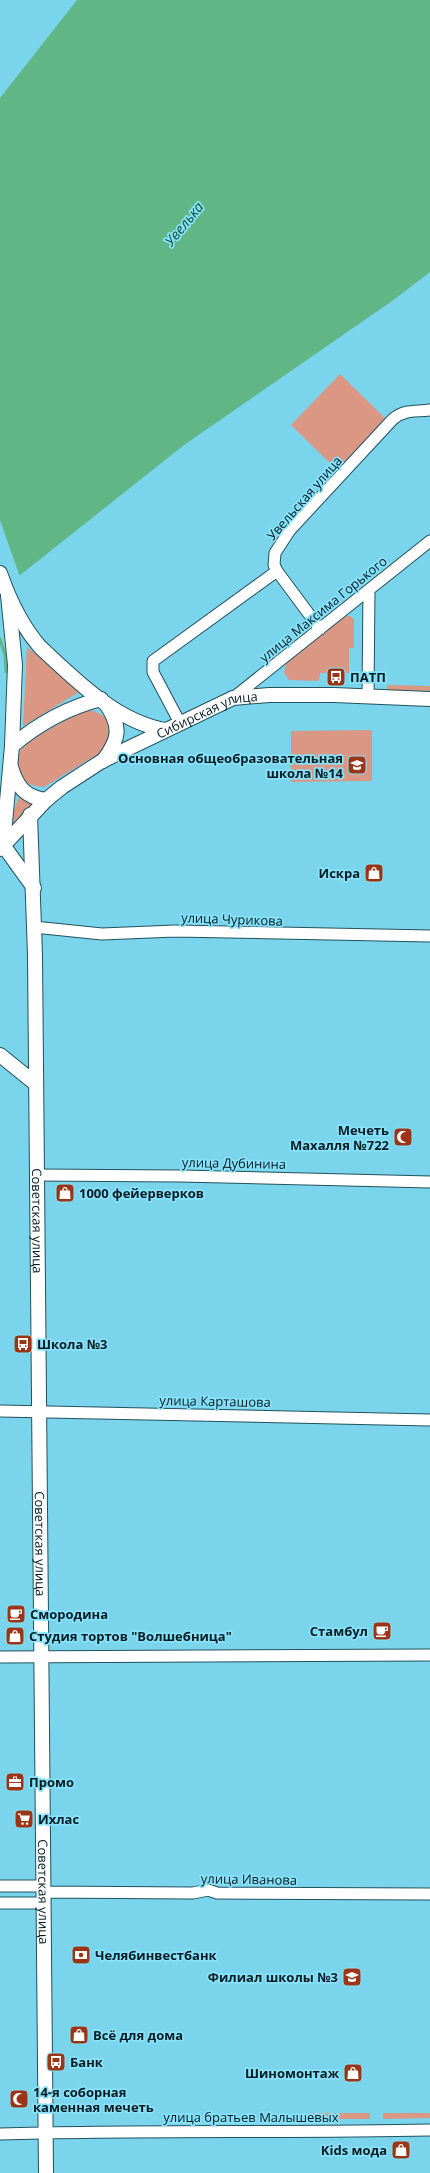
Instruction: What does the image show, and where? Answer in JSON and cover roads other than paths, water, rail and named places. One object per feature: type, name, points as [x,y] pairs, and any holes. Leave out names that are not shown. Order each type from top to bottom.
[{"type":"street","name":"Увельская улица","points":[[277,571],[274,565],[275,553],[290,530],[392,419],[400,413],[408,410],[430,410]]},
{"type":"street","name":"улица Максима Горького","points":[[233,698],[430,541]]},
{"type":"street","points":[[180,723],[153,672],[153,661],[277,571],[320,629]]},
{"type":"street","points":[[0,573],[8,595],[33,638],[40,647],[103,701],[146,726],[165,730]]},
{"type":"street","points":[[368,696],[369,590]]},
{"type":"street","points":[[8,595],[15,665],[12,746],[2,847],[34,888]]},
{"type":"street","name":"Сибирская улица","points":[[2,847],[30,815],[46,800],[102,761],[233,698],[269,695],[368,696],[430,699]]},
{"type":"street","points":[[12,746],[32,729],[75,706],[103,701]]},
{"type":"street","points":[[102,761],[112,750],[117,732],[113,714],[103,701]]},
{"type":"street","points":[[10,763],[19,788],[35,798],[46,800]]},
{"type":"street","name":"Советская улица","points":[[30,815],[34,888],[46,2173]]},
{"type":"street","name":"улица Чурикова","points":[[34,927],[102,934],[175,931],[430,936]]},
{"type":"street","points":[[0,1055],[36,1084]]},
{"type":"street","name":"улица Дубинина","points":[[36,1175],[180,1176],[430,1182]]},
{"type":"street","name":"улица Карташова","points":[[0,1411],[430,1420]]},
{"type":"street","points":[[0,1657],[430,1655]]},
{"type":"street","name":"улица Иванова","points":[[0,1886],[44,1894],[192,1893],[208,1890],[217,1893],[430,1894]]},
{"type":"street","name":"улица Иванова","points":[[0,1903],[44,1894]]},
{"type":"street","name":"улица братьев Малышевых","points":[[0,2134],[221,2130],[304,2132],[430,2130]]},
{"type":"water","name":"Увелька","points":[[77,0],[430,0],[430,272],[392,301],[184,445],[0,591],[0,98]]},
{"type":"waterway","points":[[0,639],[5,655],[6,672],[12,671]]},
{"type":"place","name":"ПАТП","points":[[336,677]]},
{"type":"place","name":"Основная общеобразовательная школа №14","points":[[357,765]]},
{"type":"place","name":"Искра","points":[[374,873]]},
{"type":"place","name":"Мечеть Махалля №722","points":[[403,1137]]},
{"type":"place","name":"1000 фейерверков","points":[[65,1193]]},
{"type":"place","name":"Школа №3","points":[[23,1344]]},
{"type":"place","name":"Смородина","points":[[16,1614]]},
{"type":"place","name":"Стамбул","points":[[382,1631]]},
{"type":"place","name":"Студия тортов \"Волшебница\"","points":[[15,1636]]},
{"type":"place","name":"Промо","points":[[15,1782]]},
{"type":"place","name":"Ихлас","points":[[24,1819]]},
{"type":"place","name":"Челябинвестбанк","points":[[81,1955]]},
{"type":"place","name":"Филиал школы №3","points":[[352,1977]]},
{"type":"place","name":"Всё для дома","points":[[79,2035]]},
{"type":"place","name":"Банк","points":[[56,2062]]},
{"type":"place","name":"Шиномонтаж","points":[[353,2073]]},
{"type":"place","name":"14-я соборная каменная мечеть","points":[[19,2099]]},
{"type":"place","name":"Kids мода","points":[[401,2150]]}]
